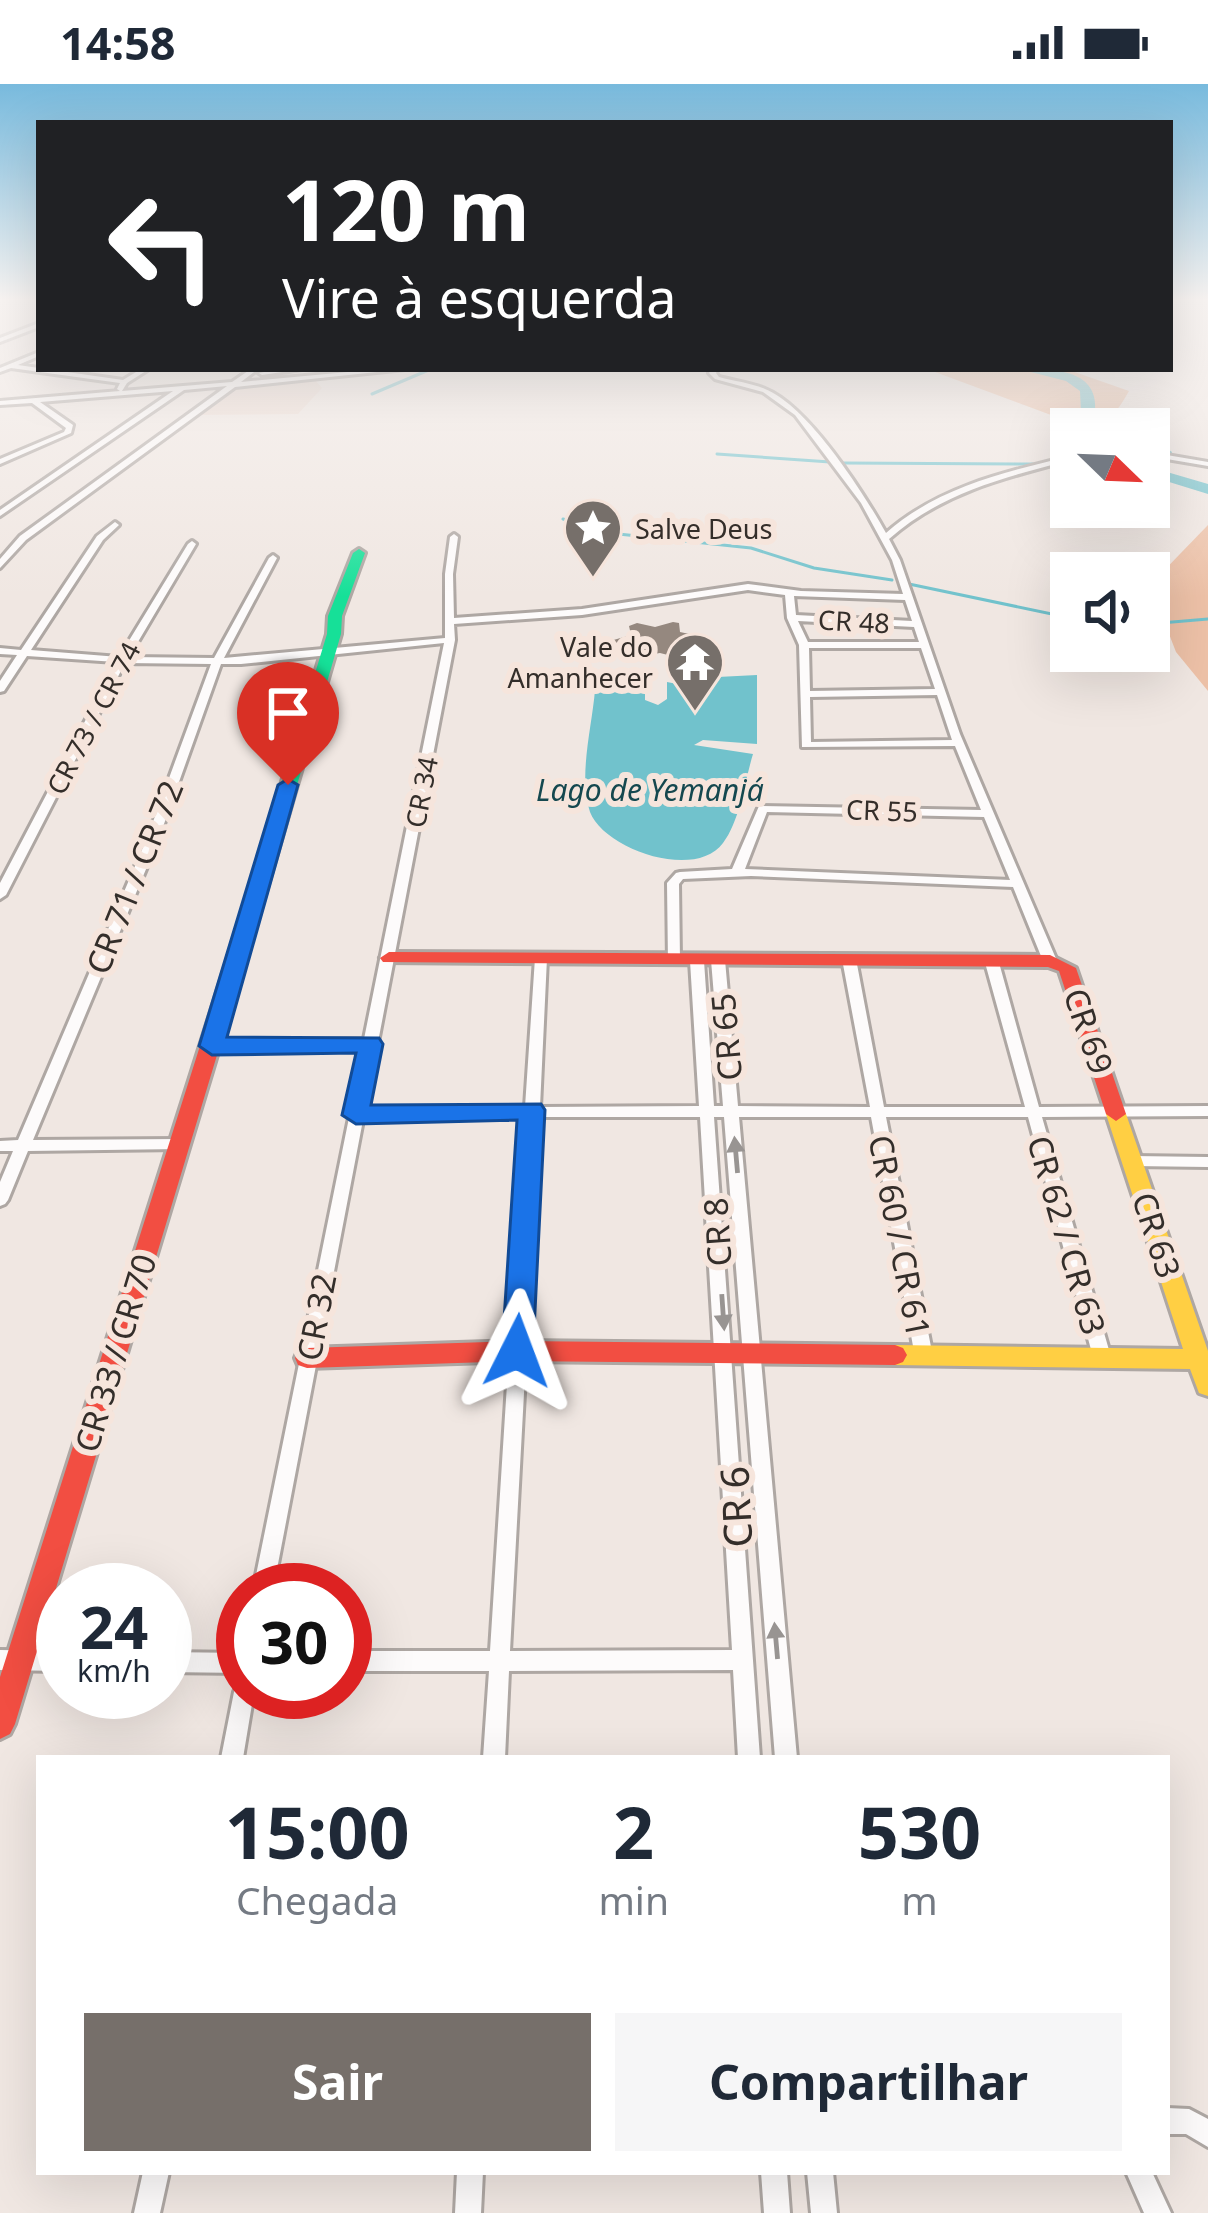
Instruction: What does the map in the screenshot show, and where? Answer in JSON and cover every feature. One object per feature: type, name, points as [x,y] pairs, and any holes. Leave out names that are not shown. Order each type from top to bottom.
[{"type":"street","points":[[0,404],[59,398]]},
{"type":"street","points":[[0,514],[170,398]]},
{"type":"street","points":[[0,565],[22,538],[213,398]]},
{"type":"street","points":[[389,958],[1050,961],[958,743],[884,539],[849,479],[798,413],[776,398]]},
{"type":"street","points":[[0,462],[68,433],[70,427],[34,401]]},
{"type":"street","points":[[1170,458],[1208,464]]},
{"type":"street","points":[[884,539],[914,514],[981,482],[1050,464]]},
{"type":"street","points":[[0,689],[100,538],[115,525]]},
{"type":"street","name":"CR 34","points":[[370,1044],[452,622],[448,574],[454,537]]},
{"type":"street","name":"CR 73 / CR 74","points":[[0,895],[122,660],[192,544]]},
{"type":"street","name":"CR 33 / CR 70","points":[[0,1724],[10,1660],[212,1046],[327,654],[334,616],[359,553]]},
{"type":"street","name":"CR 71 / CR 72","points":[[0,1200],[153,838],[217,661],[273,558]]},
{"type":"street","points":[[452,622],[582,612],[748,587],[906,597]]},
{"type":"street","points":[[789,592],[792,618],[804,645],[806,745],[958,743]]},
{"type":"street","name":"CR 48","points":[[792,618],[915,624]]},
{"type":"street","points":[[0,652],[217,661],[449,640]]},
{"type":"street","points":[[804,645],[923,646]]},
{"type":"street","points":[[807,694],[940,692]]},
{"type":"street","name":"CR 55","points":[[736,873],[760,810],[776,806],[987,814]]},
{"type":"street","points":[[673,960],[676,879],[736,873],[1018,884]]},
{"type":"street","points":[[494,1755],[541,958]]},
{"type":"street","name":"CR 60 / CR 61","points":[[849,959],[924,1358]]},
{"type":"street","name":"CR 62 / CR 63","points":[[991,959],[1102,1357]]},
{"type":"street","name":"CR 8","points":[[708,960],[709,1111],[726,1353]]},
{"type":"street","name":"CR 65","points":[[708,960],[733,1114],[786,1755]]},
{"type":"street","name":"CR 69","points":[[1050,961],[1067,968],[1117,1112]]},
{"type":"street","points":[[212,1046],[370,1044]]},
{"type":"street","name":"CR 32","points":[[268,1563],[370,1044]]},
{"type":"street","points":[[356,1115],[531,1110],[876,1115],[1208,1111]]},
{"type":"street","name":"CR 63","points":[[1117,1112],[1208,1386]]},
{"type":"street","points":[[0,1146],[181,1144]]},
{"type":"street","points":[[1133,1161],[1208,1162]]},
{"type":"street","points":[[307,1358],[517,1351],[1198,1359]]},
{"type":"street","name":"CR 6","points":[[726,1353],[749,1755]]},
{"type":"street","points":[[372,1660],[743,1660]]},
{"type":"street","points":[[233,1755],[239,1719]]},
{"type":"street","points":[[1170,2120],[1207,2130]]},
{"type":"street","points":[[147,2213],[155,2175]]},
{"type":"street","points":[[467,2213],[470,2175]]},
{"type":"street","points":[[774,2175],[777,2213]]},
{"type":"street","points":[[820,2175],[824,2213]]},
{"type":"street","points":[[1141,2175],[1159,2213]]},
{"type":"shaded area","points":[[220,398],[312,398],[298,414],[197,415]]},
{"type":"shaded area","points":[[1006,398],[1124,398],[1119,407],[1050,408],[1050,415]]},
{"type":"shaded area","points":[[1208,525],[1208,691],[1176,652],[1170,637],[1170,564]]},
{"type":"water","name":"Lago de Yemanjá","points":[[757,675],[757,744],[703,740],[694,745],[753,754],[738,812],[723,843],[710,854],[672,860],[631,848],[599,826],[590,812],[585,783],[595,690],[645,689],[645,700],[658,705],[667,699],[667,682],[703,689],[698,678]]},
{"type":"building","points":[[637,623],[655,627],[679,623],[680,632],[708,638],[683,646],[688,660],[660,653],[634,657],[632,647],[610,641],[631,635],[629,626]]},
{"type":"waterway","points":[[1089,408],[1090,398]]},
{"type":"waterway","points":[[717,454],[830,462]]},
{"type":"waterway","points":[[844,463],[1033,464]]},
{"type":"waterway","points":[[1170,477],[1208,489]]},
{"type":"waterway","points":[[563,519],[609,533],[751,548],[814,568],[892,580]]},
{"type":"waterway","points":[[909,584],[1050,614]]},
{"type":"waterway","points":[[1170,622],[1208,619]]},
{"type":"traffic: fast","points":[[247,926],[334,634],[335,616],[359,553]]},
{"type":"traffic: slow","points":[[1116,1114],[1208,1386]]},
{"type":"traffic: slow","points":[[895,1355],[1198,1359]]},
{"type":"traffic: jam","points":[[0,1724],[247,926]]},
{"type":"traffic: jam","points":[[389,958],[1050,961],[1067,968],[1116,1114]]},
{"type":"traffic: jam","points":[[307,1358],[517,1351],[895,1355]]},
{"type":"place","name":"Salve Deus","points":[[593,579]]},
{"type":"place","name":"Vale do Amanhecer","points":[[695,713]]},
{"type":"route","points":[[288,785],[212,1046],[370,1044],[356,1115],[531,1110],[517,1351]]}]
